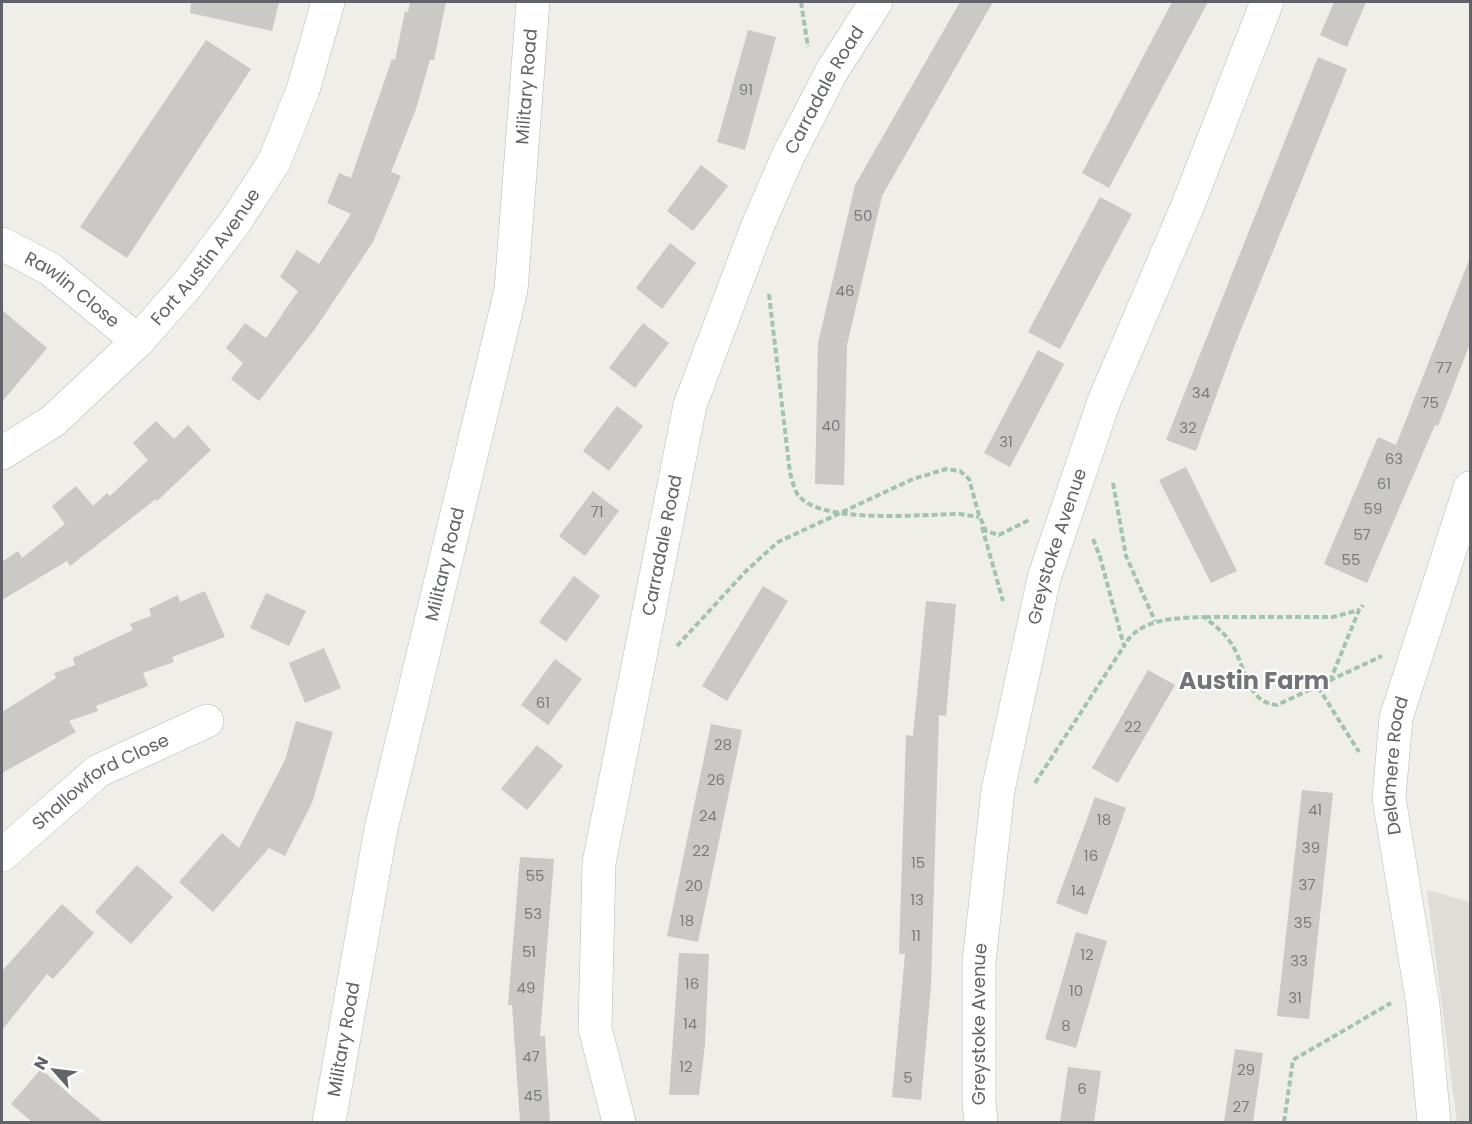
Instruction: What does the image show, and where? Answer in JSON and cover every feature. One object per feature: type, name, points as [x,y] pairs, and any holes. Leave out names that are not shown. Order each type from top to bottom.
[{"type":"street","name":"Fort Austin Avenue","points":[[2,453],[52,421],[138,341],[189,283],[235,222],[274,162],[303,90],[328,2]]},
{"type":"street","name":"Military Road","points":[[329,1122],[381,829],[511,290],[533,2]]},
{"type":"street","name":"Carradale Road","points":[[619,1122],[595,1028],[599,863],[690,405],[758,225],[788,156],[832,71],[876,2]]},
{"type":"street","name":"Greystoke Avenue","points":[[981,1122],[979,962],[998,790],[1044,578],[1104,401],[1188,205],[1267,2]]},
{"type":"street","name":"Rawlin Close","points":[[2,244],[50,269],[138,341]]},
{"type":"street","name":"Delamere Road","points":[[1434,1122],[1420,986],[1389,798],[1396,718],[1470,488]]},
{"type":"street","name":"Shallowford Close","points":[[2,855],[98,771],[207,721]]},
{"type":"path","points":[[768,291],[790,473],[798,495],[815,506],[838,514],[979,515],[1007,613],[1034,620]]},
{"type":"path","points":[[1090,443],[1110,454],[1126,556],[1155,621]]},
{"type":"path","points":[[1330,682],[1363,605]]},
{"type":"path","points":[[1204,617],[1217,615],[1333,617],[1359,610]]},
{"type":"path","points":[[1035,784],[1124,646]]},
{"type":"path","points":[[1318,687],[1389,798]]},
{"type":"path","points":[[1284,1122],[1293,1060],[1420,986]]},
{"type":"shaded area","points":[[1427,890],[1470,902],[1470,1122],[1457,1122]]},
{"type":"building","points":[[191,2],[279,2],[272,31],[190,13]]},
{"type":"building","points":[[410,2],[446,2],[434,60],[430,60],[416,109],[391,172],[401,176],[373,242],[315,329],[259,401],[231,379],[243,363],[226,348],[245,323],[266,338],[298,291],[280,277],[297,250],[319,264],[351,214],[327,203],[339,173],[351,178],[392,59],[395,60],[405,11],[408,12]]},
{"type":"building","points":[[960,2],[993,2],[882,196],[847,345],[844,485],[815,484],[818,343],[855,185]]},
{"type":"building","points":[[1172,2],[1208,2],[1109,188],[1082,173]]},
{"type":"building","points":[[1334,2],[1366,2],[1347,47],[1320,35]]},
{"type":"building","points":[[748,30],[776,37],[745,150],[717,142]]},
{"type":"building","points":[[206,40],[251,69],[127,258],[80,227]]},
{"type":"building","points":[[1318,57],[1347,69],[1234,347],[1196,451],[1166,440]]},
{"type":"building","points":[[701,165],[728,186],[693,231],[667,211]]},
{"type":"building","points":[[1100,197],[1132,214],[1060,349],[1028,332]]},
{"type":"building","points":[[670,243],[696,263],[662,309],[636,288]]},
{"type":"building","points":[[1469,260],[1470,344],[1438,426],[1435,425],[1367,583],[1324,564],[1378,437],[1396,445]]},
{"type":"building","points":[[2,310],[47,348],[2,402]]},
{"type":"building","points":[[643,323],[669,343],[635,388],[609,368]]},
{"type":"building","points":[[1038,350],[1064,364],[1010,467],[984,453]]},
{"type":"building","points":[[617,406],[643,426],[609,471],[583,451]]},
{"type":"building","points":[[156,421],[174,439],[188,425],[211,450],[157,501],[156,499],[70,566],[67,561],[2,600],[2,562],[18,551],[22,558],[65,524],[52,506],[76,486],[93,506],[107,493],[110,496],[148,460],[133,443]]},
{"type":"building","points":[[1186,467],[1237,571],[1211,583],[1159,480]]},
{"type":"building","points":[[593,491],[619,511],[585,556],[559,536]]},
{"type":"building","points":[[574,576],[600,596],[566,642],[539,622]]},
{"type":"building","points":[[763,586],[788,601],[727,701],[702,686]]},
{"type":"building","points":[[205,591],[225,637],[172,657],[174,662],[143,673],[148,686],[96,706],[98,711],[69,721],[76,732],[2,773],[2,712],[56,678],[54,673],[75,665],[73,658],[133,630],[130,624],[151,616],[149,609],[178,595],[180,602]]},
{"type":"building","points":[[266,593],[306,611],[289,646],[250,628]]},
{"type":"building","points":[[926,601],[956,604],[946,716],[939,715],[931,986],[921,1100],[892,1097],[905,954],[899,954],[906,735],[913,736]]},
{"type":"building","points":[[324,648],[341,688],[305,703],[289,663]]},
{"type":"building","points":[[555,659],[582,679],[548,725],[521,705]]},
{"type":"building","points":[[1148,670],[1175,685],[1118,783],[1092,768]]},
{"type":"building","points":[[296,721],[333,732],[312,803],[285,856],[269,848],[213,912],[179,882],[222,833],[239,848],[285,760]]},
{"type":"building","points":[[711,724],[742,730],[698,942],[667,936]]},
{"type":"building","points":[[537,745],[563,766],[527,810],[501,789]]},
{"type":"building","points":[[1302,790],[1333,793],[1309,1019],[1277,1016]]},
{"type":"building","points":[[1095,797],[1126,808],[1087,915],[1056,903]]},
{"type":"building","points":[[520,857],[554,859],[540,1036],[545,1036],[550,1122],[520,1122],[512,1005],[508,1005]]},
{"type":"building","points":[[137,865],[173,897],[131,944],[95,912]]},
{"type":"building","points":[[62,904],[94,933],[53,979],[47,974],[2,1030],[2,971]]},
{"type":"building","points":[[1076,932],[1107,941],[1076,1048],[1045,1039]]},
{"type":"building","points":[[679,953],[709,954],[705,1044],[699,1095],[669,1095]]},
{"type":"building","points":[[1235,1049],[1263,1053],[1253,1122],[1224,1122]]},
{"type":"building","points":[[1068,1067],[1101,1071],[1094,1122],[1060,1122]]},
{"type":"building","points":[[41,1069],[103,1122],[32,1122],[11,1104]]},
{"type":"district","name":"Austin Farm","points":[[1254,681]]}]
